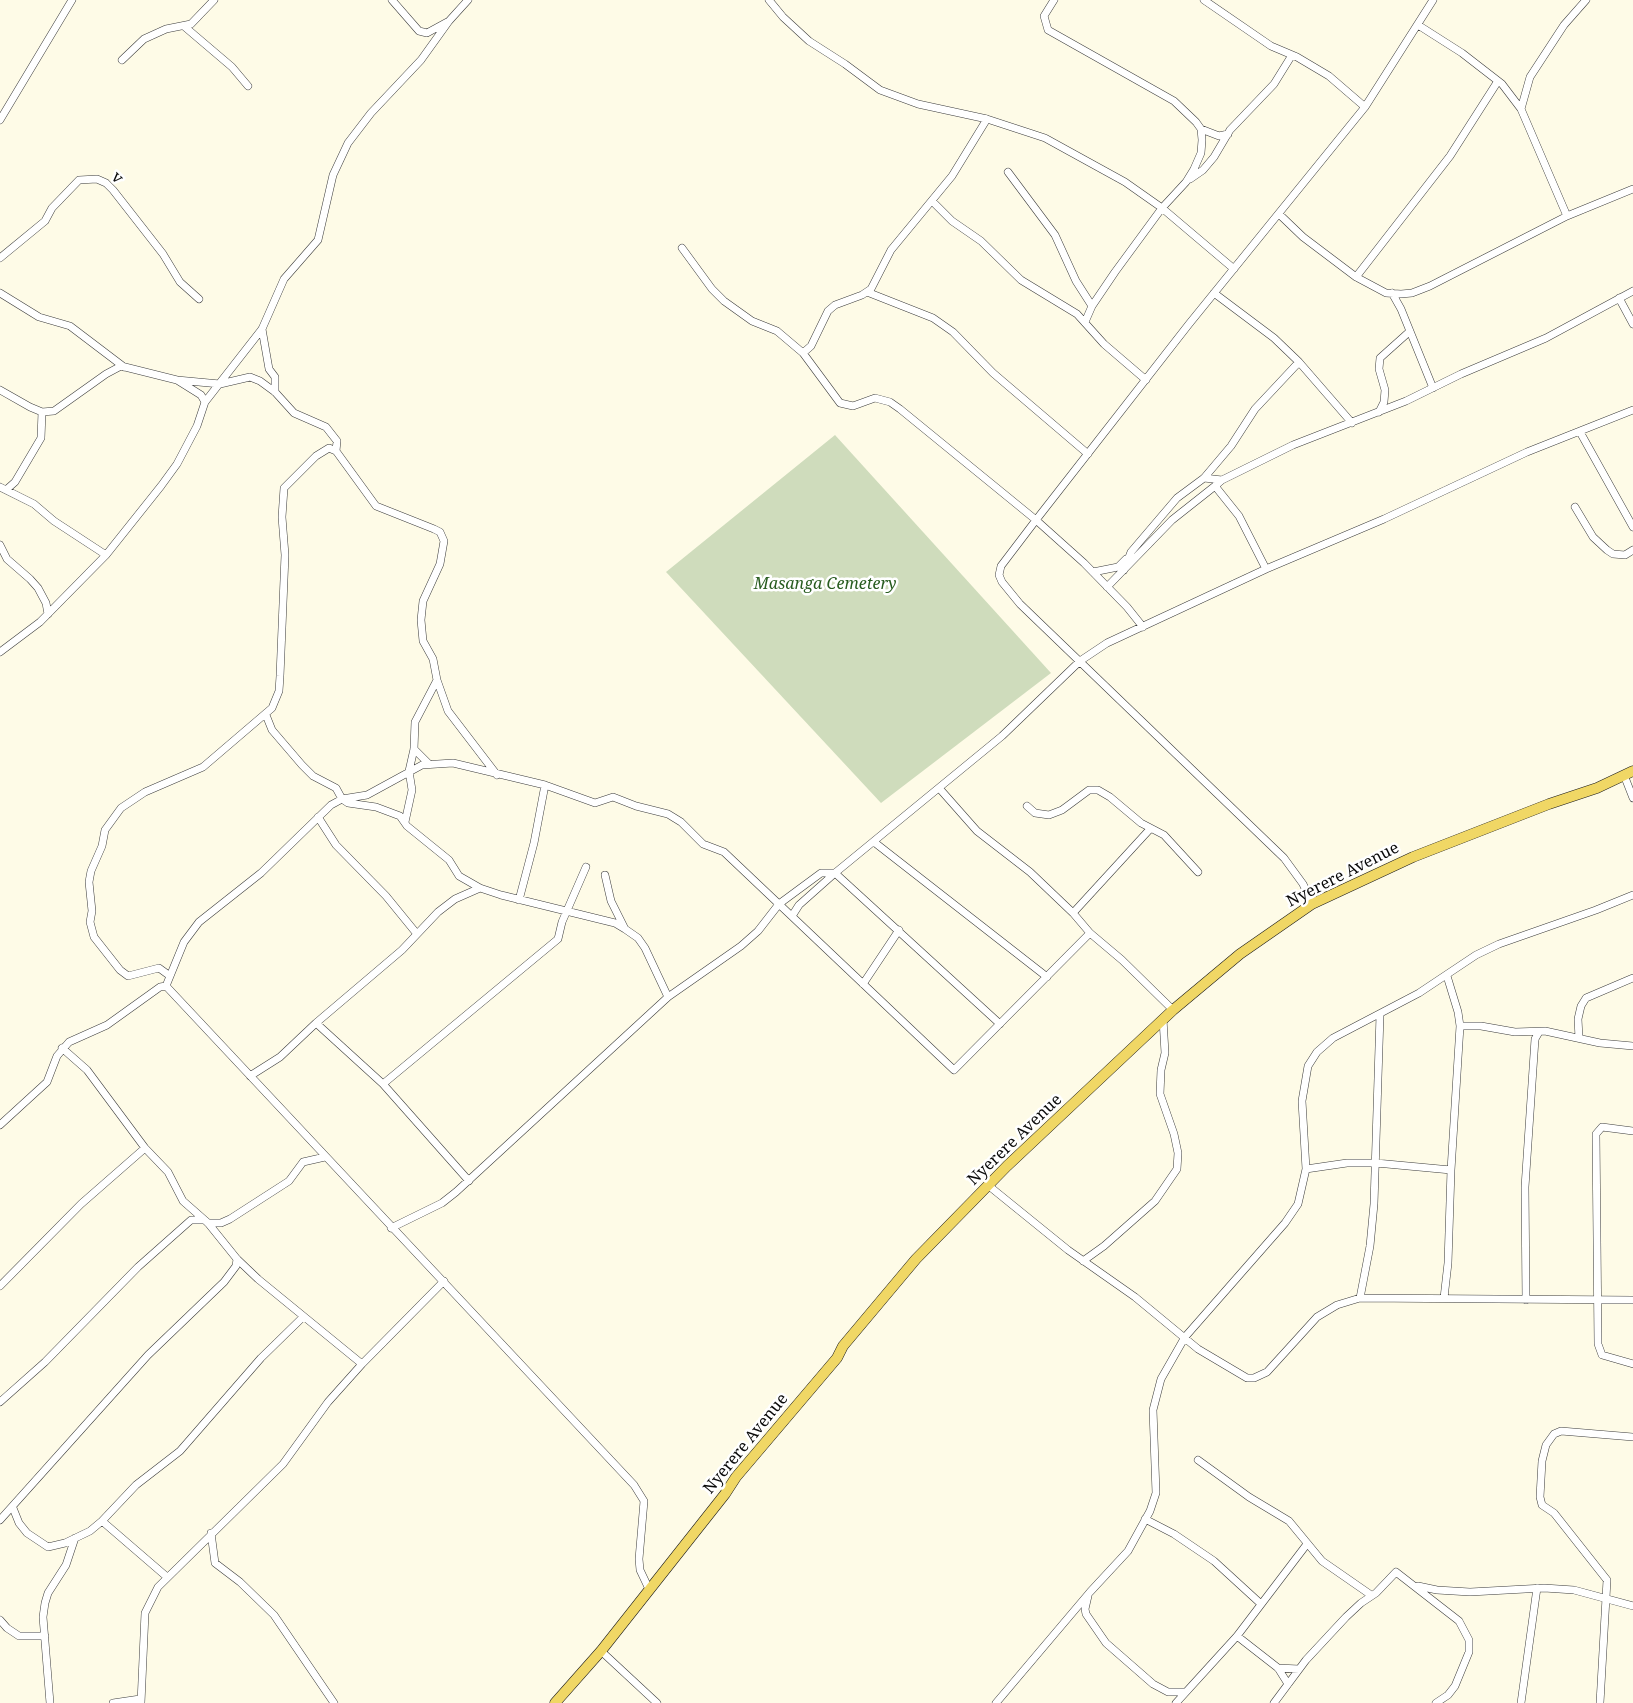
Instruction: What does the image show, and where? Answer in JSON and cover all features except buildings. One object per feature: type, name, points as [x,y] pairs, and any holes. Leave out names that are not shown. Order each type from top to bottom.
[{"type":"main road","name":"Nyerere Avenue","points":[[555,1703],[601,1651],[736,1478],[837,1358],[843,1346],[889,1291],[988,1186],[1173,1010],[1240,954],[1312,904],[1413,857],[1549,804],[1597,788],[1628,773]]},
{"type":"street","points":[[0,120],[72,0]]},
{"type":"street","points":[[122,60],[144,38],[166,29],[185,27],[214,0]]},
{"type":"street","points":[[392,0],[420,31],[427,33],[449,21]]},
{"type":"street","points":[[0,652],[48,614],[106,555],[177,464],[197,426],[205,402],[220,384],[227,370],[262,329],[284,279],[318,240],[333,175],[348,144],[371,113],[420,60],[449,21],[468,0]]},
{"type":"street","points":[[769,0],[783,17],[809,40],[888,94],[987,120],[1045,138],[1125,182],[1162,208],[1234,269]]},
{"type":"street","points":[[1054,0],[1044,16],[1048,30],[1174,101],[1187,112],[1201,129],[1219,136],[1228,134]]},
{"type":"street","points":[[1204,0],[1271,46],[1292,55],[1329,76],[1366,107]]},
{"type":"street","points":[[1521,109],[1530,77],[1564,25],[1586,0]]},
{"type":"street","points":[[1312,904],[1297,875],[1280,854],[1020,604],[1002,582],[999,575],[1001,566],[1036,520],[1214,293],[1366,107],[1418,25],[1429,1]]},
{"type":"street","points":[[196,38],[199,16]]},
{"type":"street","points":[[1418,25],[1462,53],[1498,81],[1514,98],[1521,109],[1567,216]]},
{"type":"street","points":[[185,27],[232,67],[248,86]]},
{"type":"street","points":[[1085,322],[1092,306],[1162,208],[1186,182],[1203,170],[1228,134],[1274,84],[1292,55]]},
{"type":"street","points":[[1356,277],[1450,156],[1498,81]]},
{"type":"street","points":[[803,353],[811,346],[828,311],[835,305],[866,292],[876,281],[891,250],[965,157],[987,120]]},
{"type":"street","points":[[1186,182],[1201,152],[1201,129]]},
{"type":"street","points":[[1008,172],[1055,235],[1076,281],[1092,306]]},
{"type":"street","name":"v","points":[[0,258],[45,221],[62,196],[79,180],[97,179],[106,183],[113,190],[163,254],[180,282],[199,299]]},
{"type":"street","points":[[1279,214],[1303,237],[1368,285],[1392,293],[1412,293],[1430,286],[1567,216],[1633,189]]},
{"type":"street","points":[[932,200],[952,221],[981,241],[1021,280],[1065,306],[1085,322],[1104,344],[1146,380]]},
{"type":"street","points":[[682,248],[712,289],[724,301],[752,321],[777,331],[803,353],[840,403],[853,406],[875,398],[890,402],[1036,520],[1108,586],[1143,627]]},
{"type":"street","points":[[1108,586],[1172,520],[1222,480],[1293,445],[1379,412],[1557,332],[1633,291]]},
{"type":"street","points":[[866,292],[898,306],[924,314],[953,332],[993,374],[1088,454]]},
{"type":"street","points":[[0,293],[38,317],[70,326],[124,367],[177,380],[220,384],[250,377],[260,381],[275,392],[294,413],[304,420],[321,423],[333,434],[336,441],[336,451]]},
{"type":"street","points":[[1214,293],[1268,333],[1299,362],[1352,423]]},
{"type":"street","points":[[1392,293],[1401,309],[1433,388]]},
{"type":"street","points":[[1619,298],[1633,324]]},
{"type":"street","points":[[262,329],[269,369],[275,377],[275,392]]},
{"type":"street","points":[[1379,412],[1384,402],[1384,390],[1379,369],[1380,358],[1409,332]]},
{"type":"street","points":[[1092,572],[1118,567],[1128,557],[1178,498],[1204,478],[1231,446],[1255,409],[1299,362]]},
{"type":"street","points":[[0,390],[18,402],[42,412],[59,409],[106,374],[124,367]]},
{"type":"street","points":[[177,380],[201,395],[205,402]]},
{"type":"street","points":[[792,916],[799,905],[835,872],[1002,736],[1080,661],[1107,643],[1266,569],[1384,519],[1527,452],[1633,410]]},
{"type":"street","points":[[3,489],[16,482],[41,438],[42,412]]},
{"type":"street","points":[[1580,432],[1633,527]]},
{"type":"street","points":[[170,976],[159,968],[128,976],[120,970],[94,937],[90,922],[92,911],[89,882],[91,871],[102,846],[105,830],[121,808],[145,792],[203,767],[266,715],[275,701],[280,676],[285,555],[282,517],[284,488],[326,449],[332,448],[336,451],[376,506],[428,526],[442,536],[444,549],[440,564],[423,601],[420,620],[424,641],[433,659],[443,701],[454,720],[497,775]]},
{"type":"street","points":[[1204,478],[1222,480]]},
{"type":"street","points":[[1215,486],[1239,516],[1266,569]]},
{"type":"street","points":[[3,489],[34,504],[54,521],[106,555]]},
{"type":"street","points":[[1575,507],[1593,537],[1607,550],[1613,554],[1625,555],[1633,550]]},
{"type":"street","points":[[0,545],[6,559],[38,588],[46,602],[48,614]]},
{"type":"street","points":[[1124,570],[1128,557]]},
{"type":"street","points":[[405,822],[412,790],[409,771],[414,749],[415,722],[437,680]]},
{"type":"street","points":[[266,715],[272,730]]},
{"type":"street","points":[[254,723],[262,723],[272,730],[307,771],[336,788],[342,799],[348,803],[376,807],[395,814],[449,860],[459,876],[480,888],[614,924],[625,929],[638,938],[668,997]]},
{"type":"street","points":[[414,749],[429,764]]},
{"type":"street","points":[[166,986],[184,942],[199,922],[261,873],[331,805],[342,799],[367,795],[409,771],[429,764],[467,765],[497,775],[545,785],[595,803],[613,797],[636,806],[668,814],[681,822],[703,844],[724,852],[954,1070],[1090,933]]},
{"type":"street","points":[[1628,773],[1633,798]]},
{"type":"street","points":[[519,900],[534,843],[545,785]]},
{"type":"street","points":[[939,788],[977,831],[1030,872],[1073,913],[1090,933],[1122,960],[1173,1010]]},
{"type":"street","points":[[1027,806],[1035,813],[1049,815],[1062,810],[1089,790],[1094,789],[1110,797],[1150,829],[1164,835],[1198,872]]},
{"type":"street","points":[[318,816],[336,846],[386,896],[417,934]]},
{"type":"street","points":[[1073,913],[1150,829]]},
{"type":"street","points":[[874,842],[1047,977]]},
{"type":"street","points":[[383,1084],[558,939],[567,911],[586,867]]},
{"type":"street","points":[[391,1228],[442,1203],[469,1181],[668,997],[741,946],[758,931],[779,904],[820,873],[835,872],[1000,1024]]},
{"type":"street","points":[[605,875],[611,901],[625,929]]},
{"type":"street","points":[[250,1076],[280,1057],[417,934],[438,912],[455,899],[480,888]]},
{"type":"street","points":[[996,1703],[1090,1592],[1128,1551],[1145,1519],[1156,1492],[1153,1410],[1161,1379],[1185,1337],[1285,1223],[1298,1204],[1306,1169],[1302,1101],[1308,1066],[1321,1047],[1333,1038],[1447,976],[1476,955],[1499,944],[1633,895]]},
{"type":"street","points":[[863,984],[899,930]]},
{"type":"street","points":[[1444,1298],[1448,1263],[1451,1170],[1460,1026],[1458,1012],[1447,976]]},
{"type":"street","points":[[1578,1038],[1578,1019],[1581,1006],[1586,998],[1633,978]]},
{"type":"street","points":[[0,1125],[47,1082],[62,1048],[69,1042],[107,1025],[160,987],[166,986]]},
{"type":"street","points":[[166,986],[391,1228],[444,1281],[558,1402],[639,1493],[644,1501],[644,1510],[638,1559],[640,1570],[649,1589]]},
{"type":"street","points":[[1360,1298],[1370,1246],[1376,1163],[1380,1014]]},
{"type":"street","points":[[1083,1261],[1104,1246],[1155,1201],[1177,1169],[1178,1153],[1174,1134],[1160,1094],[1160,1079],[1165,1053],[1164,1019]]},
{"type":"street","points":[[316,1023],[383,1084],[469,1181]]},
{"type":"street","points":[[1460,1026],[1539,1032],[1600,1043],[1633,1046]]},
{"type":"street","points":[[1526,1300],[1525,1187],[1535,1038],[1539,1032]]},
{"type":"street","points":[[62,1048],[87,1070],[145,1148],[168,1172],[182,1202],[206,1222],[237,1259],[303,1317],[362,1364]]},
{"type":"street","points":[[1633,1130],[1602,1126],[1596,1134],[1596,1299],[1599,1351],[1602,1355],[1633,1364]]},
{"type":"street","points":[[0,1286],[81,1204],[145,1148]]},
{"type":"street","points":[[0,1402],[45,1362],[138,1267],[191,1220],[221,1223],[230,1219],[289,1181],[304,1162],[325,1156]]},
{"type":"street","points":[[1306,1169],[1347,1163],[1376,1163],[1451,1170]]},
{"type":"street","points":[[988,1186],[1083,1261],[1135,1297],[1185,1337],[1230,1370],[1247,1378],[1254,1378],[1267,1372],[1317,1318],[1337,1305],[1360,1298],[1633,1300]]},
{"type":"street","points":[[0,1520],[13,1508],[148,1355],[224,1282],[236,1266],[237,1259]]},
{"type":"street","points":[[113,1703],[140,1701],[146,1613],[149,1601],[167,1577],[283,1464],[320,1411],[362,1364],[444,1281]]},
{"type":"street","points":[[13,1508],[19,1523],[41,1544],[55,1546],[75,1538],[102,1521],[136,1485],[180,1451],[261,1358],[303,1317]]},
{"type":"street","points":[[1600,1703],[1606,1628],[1606,1576],[1572,1538],[1554,1513],[1542,1505],[1540,1497],[1543,1452],[1554,1434],[1561,1431],[1633,1437]]},
{"type":"street","points":[[1198,1460],[1249,1497],[1296,1526],[1308,1544],[1328,1566],[1370,1596]]},
{"type":"street","points":[[1145,1519],[1174,1534],[1214,1561],[1261,1604]]},
{"type":"street","points":[[102,1521],[167,1577]]},
{"type":"street","points":[[211,1533],[215,1563],[240,1582],[274,1615],[334,1703]]},
{"type":"street","points":[[50,1703],[45,1636],[45,1603],[66,1564],[75,1538]]},
{"type":"street","points":[[1176,1703],[1237,1636],[1308,1544]]},
{"type":"street","points":[[1274,1703],[1299,1669],[1346,1617],[1376,1593],[1396,1572],[1459,1620],[1471,1646],[1455,1686],[1448,1695],[1436,1703]]},
{"type":"street","points":[[1415,1585],[1437,1590],[1470,1592],[1536,1588],[1574,1590],[1633,1606]]},
{"type":"street","points":[[1521,1703],[1536,1588]]},
{"type":"street","points":[[1090,1592],[1085,1609],[1086,1614],[1106,1642],[1153,1684],[1168,1692],[1185,1692]]},
{"type":"street","points":[[0,1620],[7,1628],[19,1636],[45,1636]]},
{"type":"street","points":[[1237,1636],[1278,1668],[1288,1684]]},
{"type":"street","points":[[601,1651],[657,1703]]},
{"type":"street","points":[[1278,1668],[1299,1669]]},
{"type":"green space","name":"Masanga Cemetery","points":[[835,435],[1051,673],[881,803],[666,572]]}]
